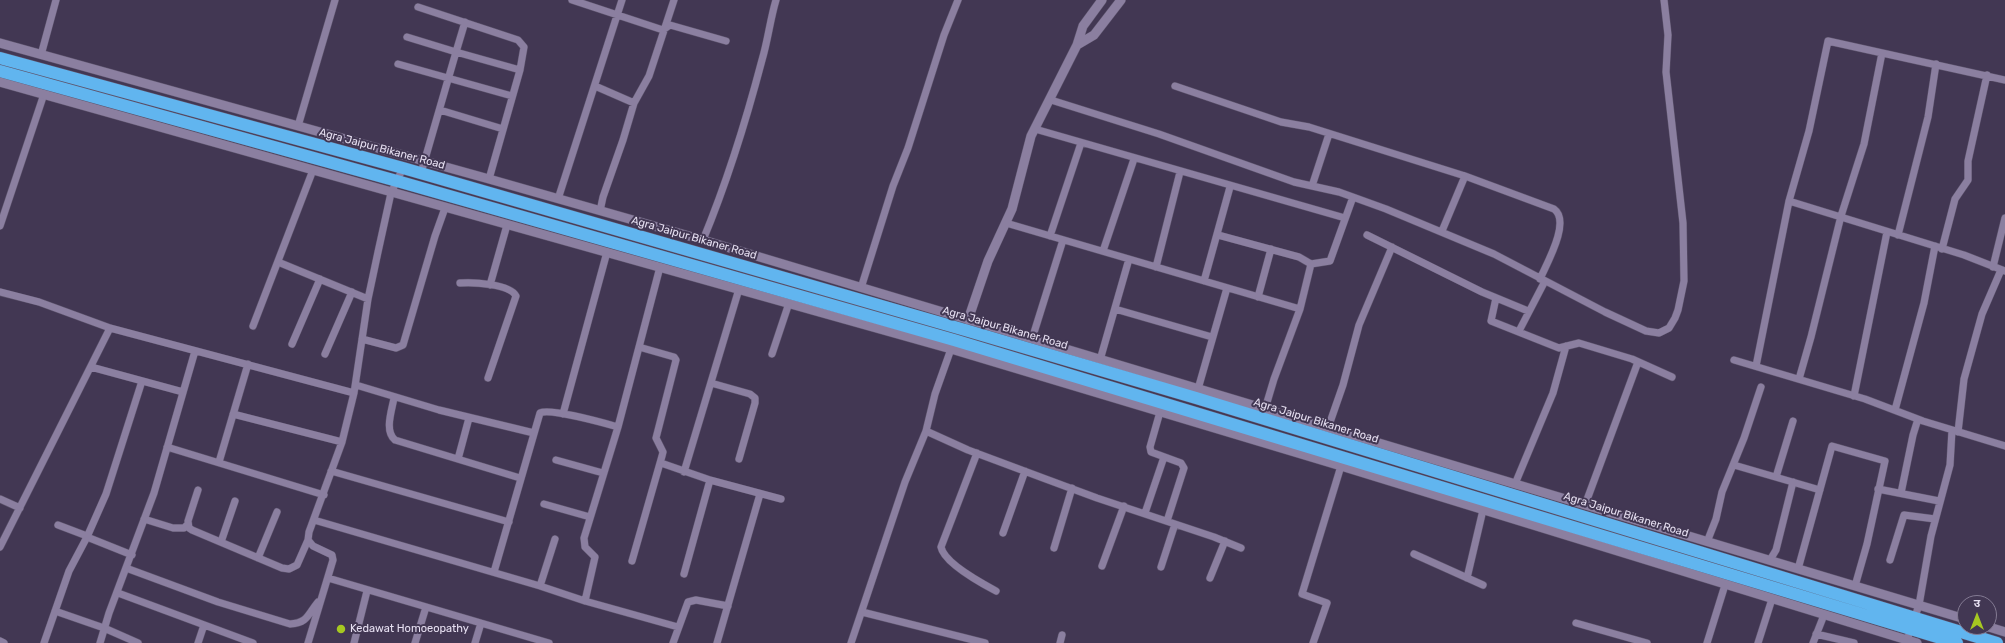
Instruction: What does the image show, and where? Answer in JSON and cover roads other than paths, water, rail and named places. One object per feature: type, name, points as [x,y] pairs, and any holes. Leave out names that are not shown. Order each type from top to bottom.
[{"type":"highway","name":"Agra Jaipur Bikaner Road","points":[[0,58],[403,168],[422,167],[1196,398],[1910,632],[1997,643]]},
{"type":"highway","name":"Agra Jaipur Bikaner Road","points":[[0,71],[397,181],[954,340],[1910,632],[1956,643]]},
{"type":"street","points":[[41,55],[56,0]]},
{"type":"street","points":[[298,126],[335,0]]},
{"type":"street","points":[[572,0],[663,30]]},
{"type":"street","points":[[558,199],[622,0]]},
{"type":"street","points":[[600,211],[603,196],[623,140],[634,103],[649,76],[674,0]]},
{"type":"street","points":[[702,240],[720,200],[735,152],[763,59],[776,0]]},
{"type":"street","points":[[861,288],[893,186],[908,148],[944,35],[958,0]]},
{"type":"street","points":[[968,320],[988,261],[1012,209],[1031,136],[1051,100],[1077,45],[1083,26],[1102,0]]},
{"type":"street","points":[[1077,45],[1094,35],[1121,0]]},
{"type":"street","points":[[1051,100],[1159,134],[1294,182],[1353,197],[1442,231],[1494,254],[1605,312],[1646,331],[1654,333],[1664,331],[1669,328],[1678,310],[1684,281],[1683,223],[1666,80],[1668,35],[1664,0]]},
{"type":"street","points":[[418,7],[522,43],[524,52],[520,70],[489,179]]},
{"type":"street","points":[[422,167],[465,22]]},
{"type":"street","points":[[663,30],[670,25],[726,41]]},
{"type":"street","points":[[407,37],[520,70]]},
{"type":"street","points":[[1756,366],[1789,201],[1809,131],[1828,41],[2005,80]]},
{"type":"street","points":[[0,43],[298,126],[422,167],[489,179],[702,240],[1957,617]]},
{"type":"street","points":[[1799,379],[1841,216],[1864,144],[1882,53]]},
{"type":"street","points":[[398,64],[512,96]]},
{"type":"street","points":[[1898,235],[1928,117],[1936,64]]},
{"type":"street","points":[[1942,249],[1955,200],[1968,180],[1968,161],[1987,75]]},
{"type":"street","points":[[0,82],[951,349],[1342,466],[1824,615],[1910,632],[1917,643]]},
{"type":"street","points":[[595,86],[634,103]]},
{"type":"street","points":[[1175,86],[1281,122],[1309,127],[1465,176],[1557,211],[1561,219],[1559,233],[1542,280],[1518,331]]},
{"type":"street","points":[[0,226],[44,94]]},
{"type":"street","points":[[440,110],[503,128]]},
{"type":"street","points":[[1035,129],[1230,187],[1345,218]]},
{"type":"street","points":[[1312,186],[1329,134]]},
{"type":"street","points":[[1050,236],[1081,143]]},
{"type":"street","points":[[1103,251],[1134,158]]},
{"type":"street","points":[[188,524],[192,530],[282,568],[293,569],[297,565],[308,540],[342,442],[356,386],[368,299],[392,193],[403,168]]},
{"type":"street","points":[[253,326],[313,170]]},
{"type":"street","points":[[1156,267],[1180,172]]},
{"type":"street","points":[[1442,231],[1465,176]]},
{"type":"street","points":[[1204,281],[1218,235],[1230,187]]},
{"type":"street","points":[[1218,235],[1299,257],[1311,264],[1330,261],[1353,197]]},
{"type":"street","points":[[1789,201],[1841,216],[2003,270],[1982,314],[1964,379],[1950,465],[1935,519],[1919,605],[1910,632]]},
{"type":"street","points":[[362,339],[396,348],[403,345],[445,208]]},
{"type":"street","points":[[1993,267],[2005,218]]},
{"type":"street","points":[[1006,223],[1300,309]]},
{"type":"street","points":[[490,285],[507,225]]},
{"type":"street","points":[[1854,396],[1887,232]]},
{"type":"street","points":[[1367,235],[1496,298],[1528,311]]},
{"type":"street","points":[[1032,339],[1063,240]]},
{"type":"street","points":[[1895,410],[1924,303],[1934,246]]},
{"type":"street","points":[[1328,428],[1343,385],[1358,325],[1392,247]]},
{"type":"street","points":[[1258,297],[1271,249]]},
{"type":"street","points":[[563,414],[607,252]]},
{"type":"street","points":[[1100,360],[1130,259]]},
{"type":"street","points":[[278,262],[368,299]]},
{"type":"street","points":[[1265,409],[1274,379],[1300,309],[1311,264]]},
{"type":"street","points":[[585,601],[595,561],[594,555],[585,547],[583,542],[618,426],[660,267]]},
{"type":"street","points":[[292,344],[320,279]]},
{"type":"street","points":[[460,283],[472,282],[490,285],[512,291],[515,294],[516,298],[488,378]]},
{"type":"street","points":[[1198,389],[1227,288]]},
{"type":"street","points":[[684,472],[740,289]]},
{"type":"street","points":[[0,292],[39,302],[110,328],[354,393]]},
{"type":"street","points":[[325,354],[352,292]]},
{"type":"street","points":[[1496,298],[1491,321],[1559,348],[1579,343],[1638,362],[1672,377]]},
{"type":"street","points":[[772,354],[789,303]]},
{"type":"street","points":[[1115,308],[1212,337]]},
{"type":"street","points":[[0,547],[110,328]]},
{"type":"street","points":[[1515,484],[1553,393],[1566,346]]},
{"type":"street","points":[[632,561],[661,463],[663,452],[656,438],[676,359],[639,347]]},
{"type":"street","points":[[851,643],[905,482],[926,430],[935,394],[951,349]]},
{"type":"street","points":[[100,643],[104,628],[144,519],[195,351]]},
{"type":"street","points":[[1734,360],[1854,396],[1918,419],[2005,446]]},
{"type":"street","points":[[1585,505],[1638,362]]},
{"type":"street","points":[[219,462],[248,364]]},
{"type":"street","points":[[91,367],[183,392]]},
{"type":"street","points":[[44,643],[70,571],[106,494],[142,381]]},
{"type":"street","points":[[711,383],[750,394],[755,398],[755,403],[739,459]]},
{"type":"street","points":[[356,386],[394,398],[534,434]]},
{"type":"street","points":[[1707,542],[1716,519],[1722,492],[1734,465],[1761,387]]},
{"type":"street","points":[[394,398],[389,430],[391,436],[395,440],[520,478]]},
{"type":"street","points":[[494,572],[540,413],[544,411],[563,414],[618,426]]},
{"type":"street","points":[[1160,412],[1150,450],[1152,454],[1181,463],[1184,468],[1161,566]]},
{"type":"street","points":[[233,414],[342,442]]},
{"type":"street","points":[[458,459],[469,418]]},
{"type":"street","points":[[1901,493],[1913,435],[1918,419]]},
{"type":"street","points":[[1776,477],[1793,421]]},
{"type":"street","points":[[926,430],[977,453],[1025,471],[1225,541],[1241,548]]},
{"type":"street","points":[[1798,569],[1832,446],[1885,461],[1867,544],[1855,586]]},
{"type":"street","points":[[167,447],[324,495]]},
{"type":"street","points":[[977,453],[941,547],[944,555],[949,560],[973,578],[996,591]]},
{"type":"street","points":[[1145,513],[1164,457]]},
{"type":"street","points":[[556,460],[604,473]]},
{"type":"street","points":[[661,463],[710,480],[780,499]]},
{"type":"street","points":[[1734,465],[1820,490]]},
{"type":"street","points":[[1313,643],[1327,604],[1302,594],[1342,466]]},
{"type":"street","points":[[331,471],[509,522]]},
{"type":"street","points":[[1003,533],[1025,471]]},
{"type":"street","points":[[684,574],[710,480]]},
{"type":"street","points":[[1770,560],[1776,550],[1794,482]]},
{"type":"street","points":[[1054,548],[1072,488]]},
{"type":"street","points":[[1878,489],[1940,501]]},
{"type":"street","points":[[144,519],[173,528],[184,528],[188,524],[198,490]]},
{"type":"street","points":[[717,643],[760,494]]},
{"type":"street","points":[[0,499],[20,508]]},
{"type":"street","points":[[221,542],[235,501]]},
{"type":"street","points":[[544,504],[590,517]]},
{"type":"street","points":[[1102,566],[1124,506]]},
{"type":"street","points":[[1467,578],[1483,510]]},
{"type":"street","points":[[258,558],[277,512]]},
{"type":"street","points":[[1890,560],[1904,515],[1935,519]]},
{"type":"street","points":[[314,520],[494,572],[585,601],[678,627]]},
{"type":"street","points":[[58,525],[132,555]]},
{"type":"street","points":[[540,586],[555,539]]},
{"type":"street","points":[[308,540],[313,546],[332,555],[332,565],[308,643]]},
{"type":"street","points":[[1210,578],[1225,541]]},
{"type":"street","points":[[1414,554],[1483,585]]},
{"type":"street","points":[[126,568],[218,602],[290,624],[300,624],[307,618],[321,598]]},
{"type":"street","points":[[328,578],[367,591],[481,624],[530,641],[549,643]]},
{"type":"street","points":[[1707,643],[1725,585]]},
{"type":"street","points":[[354,643],[367,591]]},
{"type":"street","points":[[118,593],[253,643]]},
{"type":"street","points":[[1758,643],[1772,599]]},
{"type":"street","points":[[673,643],[686,605],[690,600],[728,606]]},
{"type":"street","points":[[415,643],[426,607]]},
{"type":"street","points":[[55,611],[104,628],[138,643]]},
{"type":"street","points":[[862,612],[963,640],[985,643]]},
{"type":"street","points":[[1812,643],[1824,615]]},
{"type":"street","points":[[1576,623],[1647,643]]},
{"type":"street","points":[[475,643],[481,624]]},
{"type":"street","points":[[198,643],[204,625]]},
{"type":"street","points":[[1816,634],[1854,643]]},
{"type":"street","points":[[1060,643],[1062,635]]},
{"type":"street","points":[[0,641],[4,643]]},
{"type":"place","name":"Kedawat Homoeopathy","points":[[341,629]]}]
